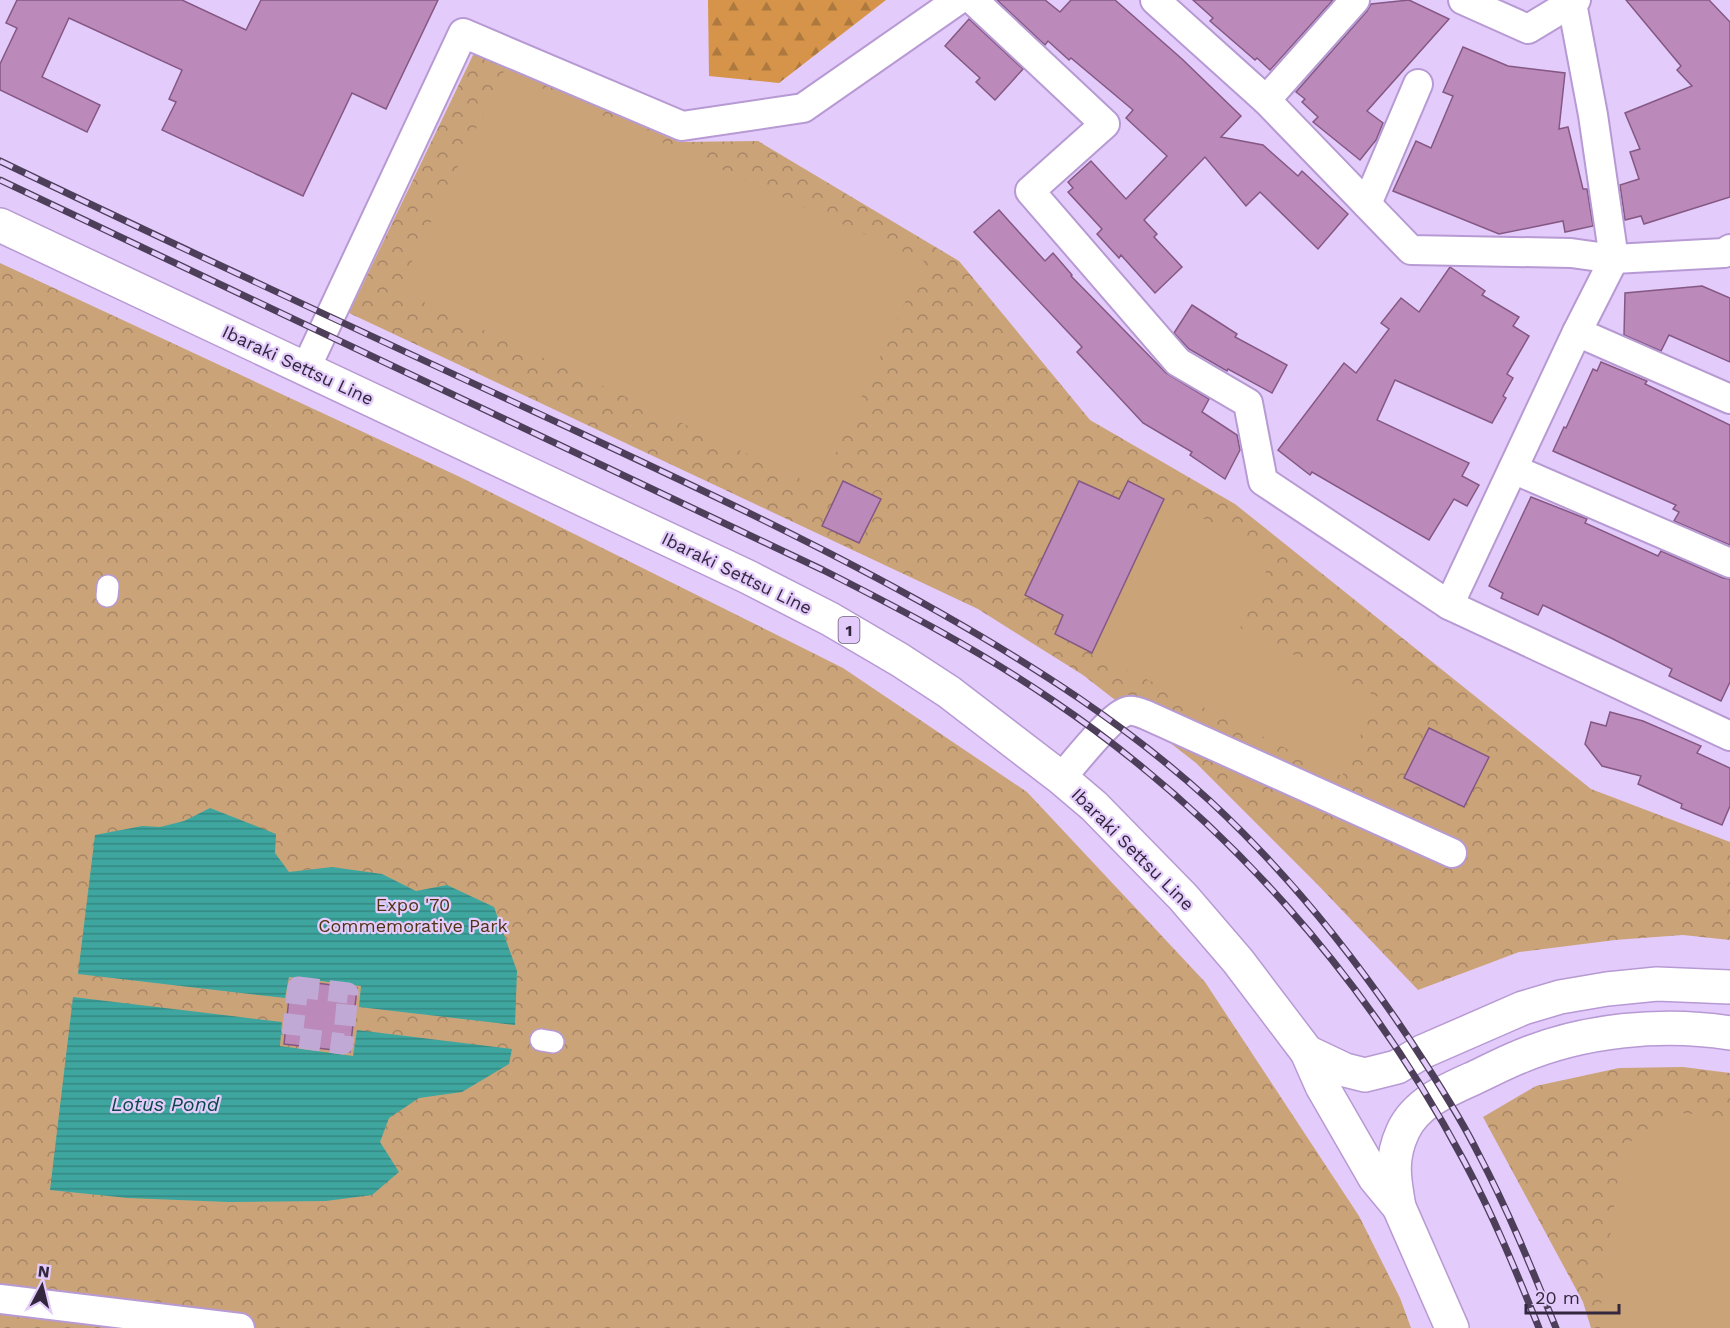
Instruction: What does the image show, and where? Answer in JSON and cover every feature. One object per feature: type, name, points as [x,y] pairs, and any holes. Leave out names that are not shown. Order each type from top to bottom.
[{"type":"main road","name":"Ibaraki Settsu Line","points":[[0,225],[748,577],[830,619],[949,692],[1094,806],[1183,897],[1238,961],[1307,1052],[1322,1086],[1375,1178],[1399,1207],[1452,1328]]},
{"type":"main road","points":[[1307,1052],[1345,1070],[1365,1076],[1397,1067],[1422,1052],[1523,1008],[1560,998],[1607,989],[1656,984],[1730,987]]},
{"type":"main road","points":[[1399,1207],[1393,1170],[1396,1148],[1404,1129],[1420,1108],[1447,1090],[1521,1056],[1569,1041],[1636,1030],[1706,1029],[1730,1033]]},
{"type":"street","points":[[306,368],[463,33],[682,126],[803,108],[958,0]]},
{"type":"street","points":[[974,0],[1105,124],[1030,191],[1178,362],[1248,404],[1263,481],[1449,605],[1730,736]]},
{"type":"street","points":[[1155,0],[1266,100],[1411,250],[1571,253],[1614,259],[1724,253],[1730,249]]},
{"type":"street","points":[[1266,100],[1355,0]]},
{"type":"street","points":[[1449,605],[1577,332],[1614,259],[1574,2],[1528,29],[1463,0]]},
{"type":"street","points":[[1367,204],[1418,84]]},
{"type":"street","points":[[1577,332],[1730,399]]},
{"type":"street","points":[[1513,469],[1730,563]]},
{"type":"street","points":[[1061,778],[1116,718],[1127,711],[1132,711],[1146,715],[1452,853]]},
{"type":"street","points":[[0,1299],[240,1328]]},
{"type":"green space","points":[[708,0],[886,0],[779,83],[709,76]]},
{"type":"green space","points":[[474,53],[679,142],[758,141],[959,261],[1090,420],[1235,504],[1591,789],[1730,842],[1730,940],[1683,935],[1615,940],[1519,952],[1418,990],[1318,885],[1196,763],[1083,675],[978,609],[349,313]]},
{"type":"green space","points":[[504,71],[924,261],[820,488],[398,290]]},
{"type":"green space","name":"Expo '70 Commemorative Park","points":[[0,263],[460,477],[843,668],[1027,792],[1205,982],[1359,1216],[1400,1298],[1411,1328],[0,1328]]},
{"type":"green space","points":[[1079,481],[1119,499],[1128,481],[1274,554],[1240,628],[1378,697],[1342,776],[1055,634],[1063,615],[1025,595]]},
{"type":"green space","points":[[1683,1067],[1730,1073],[1730,1328],[1591,1328],[1583,1302],[1483,1117],[1536,1086],[1619,1068]]},
{"type":"green space","points":[[1671,1112],[1730,1118],[1730,1328],[1601,1328],[1600,1312],[1622,1148]]},
{"type":"water","points":[[210,808],[276,834],[275,853],[289,872],[332,867],[382,874],[416,891],[447,885],[494,907],[517,971],[515,1025],[359,1007],[361,986],[289,977],[285,998],[78,974],[95,835],[142,826],[160,827],[184,821]]},
{"type":"water","name":"Lotus Pond","points":[[73,997],[282,1022],[280,1046],[353,1056],[357,1030],[512,1049],[509,1064],[462,1092],[419,1098],[389,1118],[380,1142],[399,1172],[372,1195],[326,1201],[229,1202],[128,1198],[50,1190]]},
{"type":"building","points":[[17,0],[182,0],[246,30],[261,0],[438,0],[386,109],[352,93],[303,196],[162,130],[176,102],[169,99],[182,70],[69,18],[42,77],[100,105],[87,132],[0,90],[0,64],[17,28],[6,23]]},
{"type":"building","points":[[997,0],[1045,0],[1060,12],[1071,0],[1115,0],[1182,59],[1241,116],[1221,137],[1263,145],[1298,176],[1302,171],[1348,214],[1318,249],[1260,192],[1246,206],[1205,157],[1144,220],[1157,234],[1154,237],[1182,267],[1155,293],[1121,255],[1119,258],[1097,234],[1102,229],[1068,192],[1073,188],[1068,182],[1091,161],[1126,199],[1167,156],[1126,118],[1133,110],[1048,41],[1045,45]]},
{"type":"building","points":[[1193,0],[1333,0],[1270,70],[1210,21],[1213,18]]},
{"type":"building","points":[[1409,0],[1449,19],[1367,111],[1383,123],[1376,140],[1360,160],[1313,122],[1318,117],[1302,102],[1305,99],[1296,92],[1371,4]]},
{"type":"building","points":[[1626,0],[1709,0],[1730,22],[1730,197],[1644,224],[1641,216],[1625,220],[1620,185],[1639,179],[1630,152],[1640,149],[1625,113],[1692,86],[1677,70],[1681,66]]},
{"type":"building","points":[[969,19],[1023,69],[995,100],[976,82],[980,78],[945,46]]},
{"type":"building","points":[[1463,47],[1508,66],[1565,73],[1559,129],[1568,127],[1583,189],[1587,189],[1593,226],[1565,232],[1563,221],[1499,234],[1393,191],[1416,141],[1431,148],[1453,96],[1443,92]]},
{"type":"building","points":[[999,210],[1045,261],[1053,253],[1071,276],[1166,373],[1209,399],[1202,412],[1237,435],[1240,450],[1225,479],[1190,455],[1192,452],[1143,423],[1077,352],[1082,347],[974,232]]},
{"type":"building","points":[[1450,267],[1485,291],[1482,295],[1519,317],[1513,326],[1529,336],[1507,374],[1513,378],[1503,396],[1506,398],[1492,423],[1395,380],[1377,420],[1469,463],[1462,476],[1479,485],[1467,506],[1454,499],[1429,540],[1312,472],[1310,475],[1278,450],[1344,363],[1356,373],[1389,329],[1381,323],[1401,298],[1419,312]]},
{"type":"building","points":[[1702,286],[1730,298],[1730,362],[1669,335],[1661,351],[1624,335],[1625,293]]},
{"type":"building","points":[[1192,305],[1237,334],[1235,337],[1287,365],[1272,393],[1189,349],[1174,333]]},
{"type":"building","points":[[1601,362],[1647,381],[1645,384],[1730,425],[1730,545],[1674,521],[1679,512],[1673,509],[1676,505],[1553,451],[1593,369],[1597,371]]},
{"type":"building","points":[[843,481],[881,499],[859,543],[822,526]]},
{"type":"building","points":[[1079,481],[1119,499],[1128,481],[1164,499],[1092,653],[1055,634],[1063,615],[1025,595]]},
{"type":"building","points":[[1531,497],[1587,519],[1585,523],[1658,556],[1661,551],[1730,579],[1730,682],[1721,701],[1669,676],[1672,669],[1613,639],[1543,605],[1538,615],[1501,598],[1503,593],[1489,586]]},
{"type":"building","points":[[1610,712],[1643,721],[1701,746],[1697,753],[1730,768],[1730,806],[1722,825],[1681,808],[1682,804],[1638,784],[1641,776],[1602,766],[1585,744],[1591,722],[1606,726]]},
{"type":"building","points":[[1429,728],[1489,757],[1464,807],[1404,778]]},
{"type":"building","points":[[291,980],[357,988],[350,1052],[284,1044]]},
{"type":"tunnel","points":[[298,987],[348,993],[343,1044],[292,1037],[298,987]]},
{"type":"railway","points":[[0,161],[804,540],[973,632],[1044,675],[1113,722],[1178,773],[1241,831],[1327,926],[1379,995],[1434,1077],[1472,1142],[1510,1218],[1556,1328]]},
{"type":"railway","points":[[0,180],[823,570],[997,664],[1052,700],[1115,746],[1176,796],[1233,849],[1286,905],[1336,965],[1383,1028],[1425,1093],[1475,1181],[1504,1243],[1539,1328]]}]
